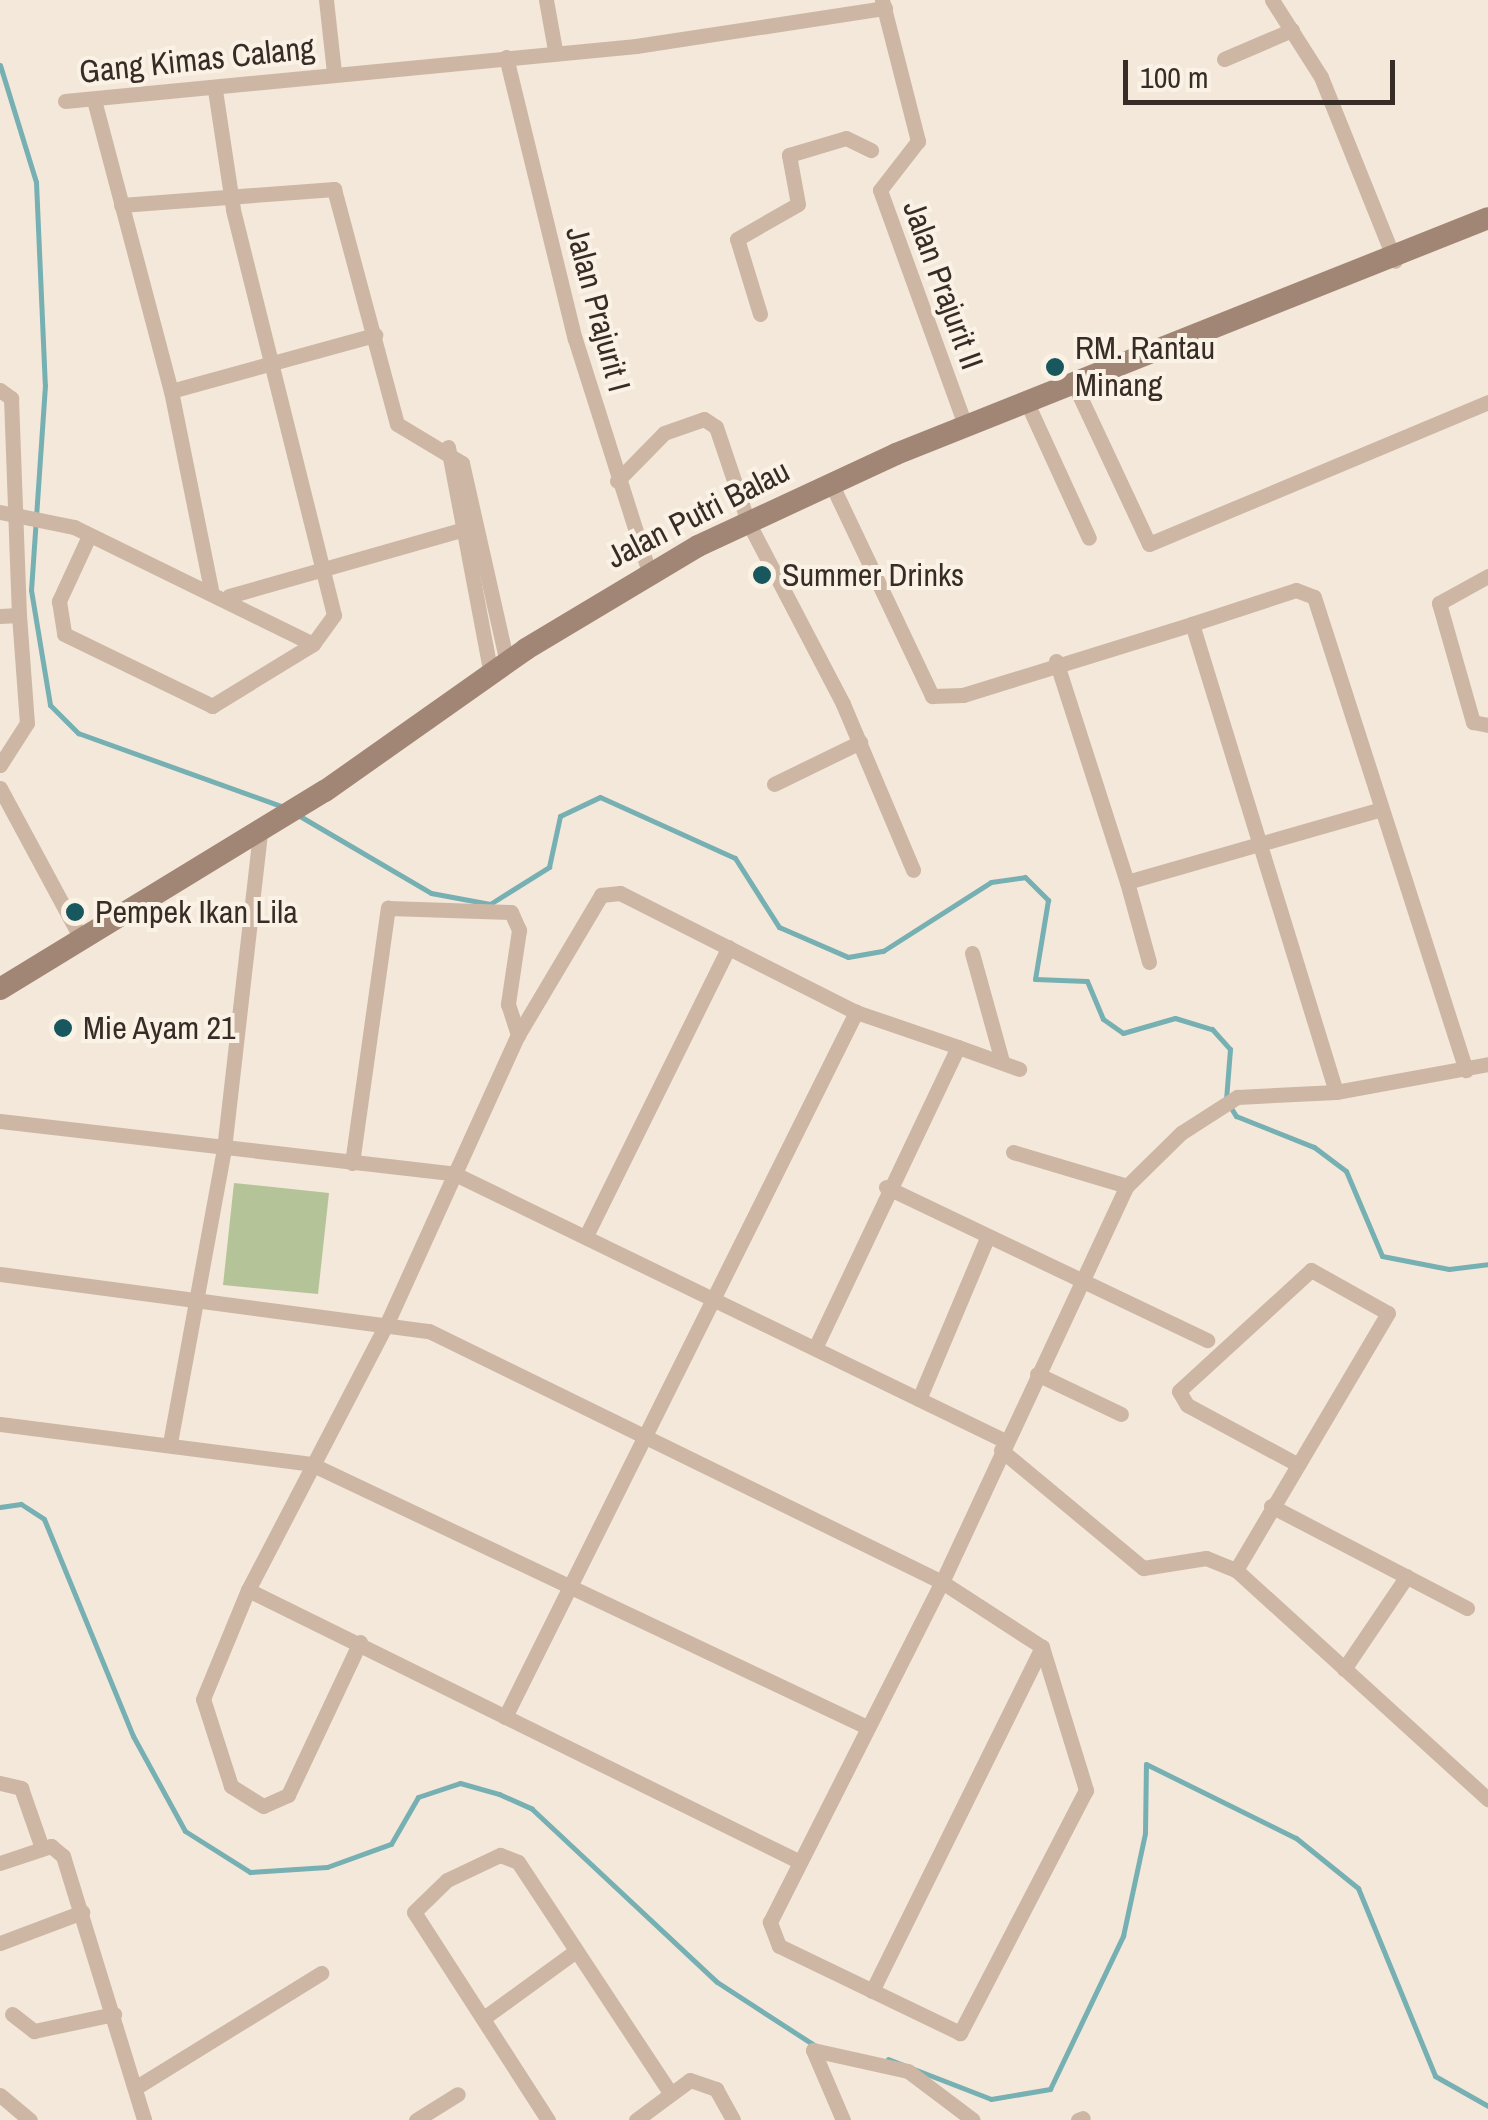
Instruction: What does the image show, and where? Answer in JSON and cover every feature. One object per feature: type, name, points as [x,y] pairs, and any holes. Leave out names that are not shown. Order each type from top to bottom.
[{"type":"main road","name":"Jalan Putri Balau","points":[[0,989],[317,796],[499,669],[650,572],[831,482],[1395,261],[1488,218]]},
{"type":"street","name":"Gang Kimas Calang","points":[[326,0],[334,73]]},
{"type":"street","points":[[546,0],[556,50]]},
{"type":"street","points":[[1272,0],[1322,77],[1395,261]]},
{"type":"street","name":"Gang Kimas Calang","points":[[65,101],[215,90],[334,73],[506,57],[884,4]]},
{"type":"street","name":"Jalan Prajurit II","points":[[884,4],[918,141],[876,164],[966,428]]},
{"type":"street","points":[[1224,59],[1292,30]]},
{"type":"street","name":"Jalan Prajurit I","points":[[506,57],[617,480],[650,572]]},
{"type":"street","points":[[88,536],[68,566],[56,614],[64,634],[218,706],[313,644],[334,614],[232,197],[215,90]]},
{"type":"street","points":[[94,100],[172,391],[211,589]]},
{"type":"street","points":[[760,314],[737,239],[798,204],[789,155],[846,138],[876,164]]},
{"type":"street","points":[[122,204],[334,189],[396,424],[448,447],[462,463],[499,669]]},
{"type":"street","points":[[172,391],[375,335]]},
{"type":"street","points":[[1075,386],[1150,544],[1488,402]]},
{"type":"street","points":[[0,390],[11,398],[5,511],[19,615],[27,723],[0,765]]},
{"type":"street","points":[[1028,404],[1089,538]]},
{"type":"street","points":[[617,480],[664,433],[704,419],[736,470],[748,522],[860,742],[913,870]]},
{"type":"street","points":[[448,447],[460,530],[499,669]]},
{"type":"street","points":[[831,482],[932,696],[964,695],[1056,661],[1192,624],[1296,590],[1314,597],[1466,1070]]},
{"type":"street","points":[[5,511],[28,512],[74,527],[228,596],[313,644]]},
{"type":"street","points":[[228,596],[460,530]]},
{"type":"street","points":[[1488,576],[1439,603],[1472,722],[1488,724]]},
{"type":"street","points":[[0,616],[19,615]]},
{"type":"street","points":[[1192,624],[1254,848],[1336,1092]]},
{"type":"street","points":[[1056,661],[1149,962]]},
{"type":"street","points":[[774,784],[860,742]]},
{"type":"street","points":[[0,788],[82,940]]},
{"type":"street","points":[[1127,882],[1381,809]]},
{"type":"street","points":[[170,1444],[200,1300],[224,1149],[260,832]]},
{"type":"street","points":[[360,1642],[288,1795],[262,1806],[220,1772],[204,1719],[203,1699],[248,1590],[388,1321],[518,1036],[601,894],[620,893],[856,1012],[1019,1068]]},
{"type":"street","points":[[352,1162],[388,908],[511,912],[518,930],[508,1004],[518,1036]]},
{"type":"street","points":[[587,1234],[729,947]]},
{"type":"street","points":[[972,953],[1002,1060]]},
{"type":"street","points":[[505,1718],[577,1584],[643,1438],[856,1012]]},
{"type":"street","points":[[815,1348],[886,1187],[958,1047]]},
{"type":"street","points":[[0,1274],[388,1321],[428,1330],[942,1582],[1042,1646],[1086,1790],[1076,1819],[964,2031],[872,1991],[770,1935],[800,1862],[942,1582],[1127,1186],[1220,1104],[1237,1097],[1336,1092],[1488,1064]]},
{"type":"street","points":[[0,1121],[455,1174],[587,1234],[711,1301],[919,1399],[1003,1446],[1144,1568],[1206,1558],[1236,1570],[1488,1799]]},
{"type":"street","points":[[1013,1152],[1127,1186]]},
{"type":"street","points":[[886,1187],[1080,1285],[1207,1340]]},
{"type":"street","points":[[919,1399],[987,1238]]},
{"type":"street","points":[[1236,1570],[1293,1462],[1388,1313],[1311,1270],[1179,1391],[1188,1405],[1293,1462]]},
{"type":"street","points":[[1037,1374],[1120,1414]]},
{"type":"street","points":[[0,1424],[311,1464],[577,1584],[867,1727]]},
{"type":"street","points":[[1271,1506],[1467,1608]]},
{"type":"street","points":[[1344,1670],[1407,1576]]},
{"type":"street","points":[[248,1590],[800,1862]]},
{"type":"street","points":[[872,1991],[1042,1646]]},
{"type":"street","points":[[0,1783],[22,1788],[42,1848]]},
{"type":"street","points":[[0,1862],[42,1848],[63,1856],[144,2120]]},
{"type":"street","points":[[548,2120],[484,2017],[417,1924],[417,1902],[508,1856],[669,2091]]},
{"type":"street","points":[[0,1943],[82,1912]]},
{"type":"street","points":[[484,2017],[573,1953]]},
{"type":"street","points":[[134,2088],[321,1973]]},
{"type":"street","points":[[12,2014],[34,2031],[114,2014]]},
{"type":"street","points":[[843,2120],[813,2050],[908,2070],[972,2120]]},
{"type":"street","points":[[636,2120],[669,2091],[708,2082],[732,2120]]},
{"type":"street","points":[[416,2120],[458,2094]]},
{"type":"street","points":[[0,2095],[30,2120]]},
{"type":"green space","points":[[234,1183],[329,1193],[318,1294],[223,1285]]},
{"type":"waterway","points":[[0,65],[36,182],[45,385],[31,590],[50,705],[78,733],[284,807]]},
{"type":"waterway","points":[[298,815],[431,893],[490,904],[549,867],[560,816],[600,797],[735,858],[779,927],[848,957],[883,951],[991,882],[1025,877],[1048,900],[1035,979],[1087,981],[1103,1019],[1123,1033],[1175,1018],[1212,1029],[1230,1049],[1226,1100],[1236,1116],[1314,1147],[1346,1171],[1382,1256],[1449,1269],[1488,1264]]},
{"type":"waterway","points":[[0,1507],[21,1504],[44,1519],[133,1736],[185,1831],[250,1872],[327,1867],[391,1844],[418,1797],[460,1783],[499,1794],[532,1809],[717,1982],[814,2045]]},
{"type":"waterway","points":[[888,2059],[991,2099],[1050,2089],[1123,1936],[1145,1833],[1146,1764],[1296,1838],[1358,1888],[1435,2076],[1488,2106]]},
{"type":"place","name":"RM. Rantau Minang","points":[[1055,367]]},
{"type":"place","name":"Summer Drinks","points":[[762,575]]},
{"type":"place","name":"Pempek Ikan Lila","points":[[75,912]]},
{"type":"place","name":"Mie Ayam 21","points":[[63,1028]]}]
